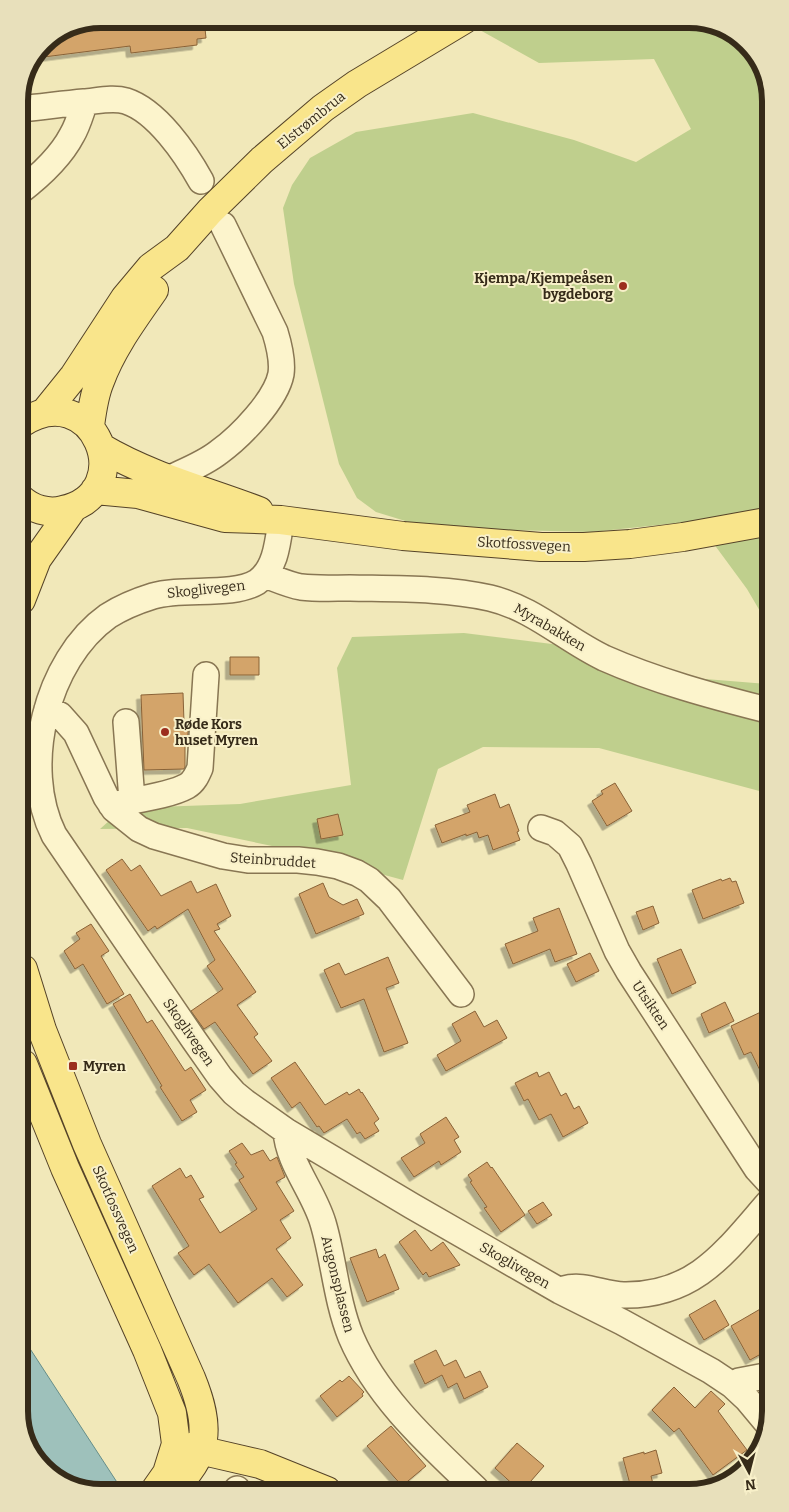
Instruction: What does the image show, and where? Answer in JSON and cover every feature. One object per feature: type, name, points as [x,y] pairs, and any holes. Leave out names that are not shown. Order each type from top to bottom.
[{"type":"main road","name":"Elstrømbrua","points":[[45,412],[74,376],[125,298],[151,267],[177,248],[210,211],[256,166],[323,108],[357,84],[451,28]]},
{"type":"main road","name":"Elstrømbrua","points":[[95,490],[103,470],[104,459],[96,437],[94,401],[104,372],[116,347],[163,277],[177,248]]},
{"type":"main road","name":"Skotfossvegen","points":[[45,412],[69,414],[80,419],[119,458],[168,479],[231,500],[281,520]]},
{"type":"main road","points":[[28,419],[45,412]]},
{"type":"main road","name":"Skotfossvegen","points":[[95,490],[138,494],[225,518],[281,520],[403,536],[541,547],[630,544],[762,523]]},
{"type":"main road","points":[[28,503],[35,508],[47,511],[60,511],[73,508],[85,501],[95,490]]},
{"type":"main road","points":[[28,581],[37,559],[73,508]]},
{"type":"main road","name":"Skotfossvegen","points":[[27,982],[42,1030],[87,1144],[198,1395],[202,1408],[204,1431],[188,1447]]},
{"type":"main road","points":[[27,1075],[65,1168],[147,1350],[195,1464],[178,1484]]},
{"type":"main road","points":[[188,1447],[260,1464],[309,1484]]},
{"type":"main road","points":[[159,1484],[188,1447]]},
{"type":"street","points":[[28,108],[110,99],[126,101],[158,122],[181,147],[201,181]]},
{"type":"street","points":[[28,185],[38,178],[60,154],[73,134],[85,102]]},
{"type":"street","points":[[168,479],[206,461],[234,440],[268,400],[280,374],[279,346],[274,332],[223,225]]},
{"type":"street","name":"Skoglivegen","points":[[281,520],[272,562],[265,575],[256,582],[240,588],[178,591],[156,595],[122,607],[95,628],[71,654],[63,668],[47,709],[41,741],[40,787],[47,821],[54,835],[194,1040],[220,1077],[234,1093],[286,1132],[412,1206],[560,1291],[711,1371],[732,1385],[761,1416]]},
{"type":"street","name":"Myrabakken","points":[[265,575],[301,587],[425,591],[480,597],[509,604],[529,613],[594,652],[628,668],[682,686],[762,709]]},
{"type":"street","points":[[126,722],[116,800],[172,792],[188,786],[196,777],[200,768],[206,675]]},
{"type":"street","name":"Steinbruddet","points":[[47,709],[60,715],[76,733],[116,800],[125,819],[139,829],[154,836],[200,850],[248,860],[317,862],[338,866],[357,873],[369,880],[389,899],[461,994]]},
{"type":"street","name":"Utsikten","points":[[541,828],[555,833],[570,846],[617,951],[629,972],[762,1174]]},
{"type":"street","name":"Augonsplassen","points":[[286,1132],[289,1150],[323,1222],[343,1313],[358,1352],[386,1396],[471,1484]]},
{"type":"street","points":[[560,1291],[565,1288],[580,1288],[622,1295],[642,1295],[677,1287],[693,1279],[725,1253],[762,1210]]},
{"type":"street","points":[[732,1385],[739,1381],[762,1377]]},
{"type":"green space","points":[[475,28],[702,29],[725,37],[733,43],[746,56],[756,73],[762,101],[762,614],[747,589],[697,521],[592,532],[505,530],[412,523],[376,512],[357,498],[339,464],[294,284],[283,208],[292,185],[310,158],[356,132],[473,113],[574,140],[636,162],[691,129],[654,59],[539,63]]},
{"type":"green space","points":[[464,633],[576,647],[693,678],[762,684],[762,792],[599,748],[483,747],[438,769],[403,880],[296,851],[187,828],[100,829],[119,812],[128,808],[240,804],[351,785],[337,668],[352,637]]},
{"type":"water","points":[[27,1344],[118,1484],[96,1484],[77,1481],[60,1472],[40,1452],[33,1439],[27,1411]]},
{"type":"building","points":[[205,27],[206,38],[197,39],[197,45],[131,53],[130,46],[42,57],[64,37],[77,31],[91,28]]},
{"type":"building","points":[[230,657],[259,657],[259,675],[230,675]]},
{"type":"building","points":[[183,693],[184,722],[189,723],[187,744],[185,744],[184,769],[144,770],[141,695]]},
{"type":"building","points":[[615,783],[632,811],[607,826],[592,801],[603,794],[601,791]]},
{"type":"building","points":[[495,794],[500,808],[509,804],[519,831],[517,832],[520,840],[493,850],[488,835],[479,838],[477,832],[442,843],[435,825],[470,812],[467,805]]},
{"type":"building","points":[[338,814],[343,835],[321,839],[317,819]]},
{"type":"building","points":[[122,859],[131,871],[140,865],[161,896],[191,881],[197,893],[216,884],[231,916],[217,924],[220,929],[214,931],[256,992],[237,1005],[258,1034],[254,1037],[272,1061],[253,1074],[215,1022],[204,1029],[191,1011],[223,989],[207,966],[215,960],[188,909],[157,929],[155,926],[148,931],[106,870]]},
{"type":"building","points":[[730,878],[732,882],[736,881],[744,903],[703,919],[692,890],[721,879],[722,881]]},
{"type":"building","points":[[323,883],[329,897],[343,905],[357,899],[364,914],[316,934],[299,894]]},
{"type":"building","points":[[653,906],[659,923],[643,930],[636,912]]},
{"type":"building","points":[[559,908],[577,954],[555,962],[550,949],[513,964],[505,944],[538,931],[533,918]]},
{"type":"building","points":[[91,924],[109,951],[101,956],[124,994],[107,1004],[83,964],[75,969],[64,951],[80,939],[76,933]]},
{"type":"building","points":[[681,949],[696,983],[672,994],[657,959]]},
{"type":"building","points":[[590,953],[599,971],[576,982],[567,964]]},
{"type":"building","points":[[388,957],[399,983],[386,988],[408,1043],[384,1052],[364,999],[341,1008],[324,970],[339,963],[345,975]]},
{"type":"building","points":[[130,994],[147,1023],[152,1020],[185,1071],[191,1067],[206,1090],[190,1100],[197,1112],[182,1121],[160,1087],[162,1086],[113,1004]]},
{"type":"building","points":[[725,1002],[734,1021],[709,1033],[701,1014]]},
{"type":"building","points":[[475,1011],[484,1027],[497,1020],[507,1038],[446,1071],[437,1055],[461,1041],[452,1024]]},
{"type":"building","points":[[762,1011],[762,1075],[751,1052],[744,1055],[731,1026]]},
{"type":"building","points":[[295,1062],[325,1105],[347,1092],[349,1095],[359,1089],[379,1119],[374,1123],[379,1131],[365,1139],[360,1132],[357,1134],[347,1119],[324,1133],[319,1126],[317,1127],[300,1102],[292,1108],[271,1078]]},
{"type":"building","points":[[537,1072],[539,1077],[549,1072],[561,1096],[566,1093],[574,1109],[579,1106],[588,1123],[563,1137],[551,1114],[539,1120],[528,1099],[524,1101],[515,1083]]},
{"type":"building","points":[[446,1117],[459,1137],[454,1140],[461,1152],[441,1165],[439,1161],[414,1177],[401,1158],[425,1143],[420,1134]]},
{"type":"building","points":[[242,1143],[251,1155],[263,1150],[270,1161],[277,1157],[285,1177],[276,1182],[294,1211],[280,1220],[291,1238],[276,1249],[303,1285],[287,1297],[272,1278],[238,1303],[209,1264],[194,1275],[178,1253],[189,1246],[152,1186],[180,1168],[186,1178],[191,1175],[204,1197],[199,1199],[220,1233],[257,1209],[239,1180],[244,1177],[229,1151]]},
{"type":"building","points":[[487,1162],[525,1215],[501,1232],[484,1208],[487,1207],[470,1182],[472,1181],[468,1175]]},
{"type":"building","points":[[543,1202],[552,1215],[537,1224],[528,1211]]},
{"type":"building","points":[[415,1230],[431,1251],[443,1242],[460,1265],[429,1277],[426,1272],[423,1275],[399,1242]]},
{"type":"building","points":[[376,1249],[379,1258],[385,1254],[399,1289],[367,1302],[350,1258]]},
{"type":"building","points":[[715,1300],[729,1325],[704,1340],[689,1315]]},
{"type":"building","points":[[762,1308],[762,1353],[750,1360],[731,1326]]},
{"type":"building","points":[[436,1350],[444,1366],[456,1360],[465,1378],[480,1371],[488,1387],[464,1399],[457,1383],[448,1388],[442,1375],[425,1384],[414,1361]]},
{"type":"building","points":[[349,1376],[364,1392],[363,1396],[337,1417],[320,1396],[340,1380],[342,1382]]},
{"type":"building","points":[[674,1387],[695,1408],[711,1391],[725,1404],[718,1411],[745,1447],[724,1447],[724,1467],[713,1475],[679,1428],[674,1432],[652,1410]]},
{"type":"building","points":[[391,1426],[426,1466],[404,1484],[400,1484],[367,1446]]},
{"type":"building","points":[[517,1443],[544,1466],[528,1484],[513,1484],[495,1468]]},
{"type":"building","points":[[656,1450],[662,1473],[651,1476],[653,1484],[630,1484],[623,1458],[644,1452],[644,1454]]},
{"type":"place","name":"Kjempa/Kjempeåsen bygdeborg","points":[[623,286]]},
{"type":"place","name":"Røde Kors huset Myren","points":[[165,732]]},
{"type":"place","name":"Myren","points":[[73,1066]]}]
